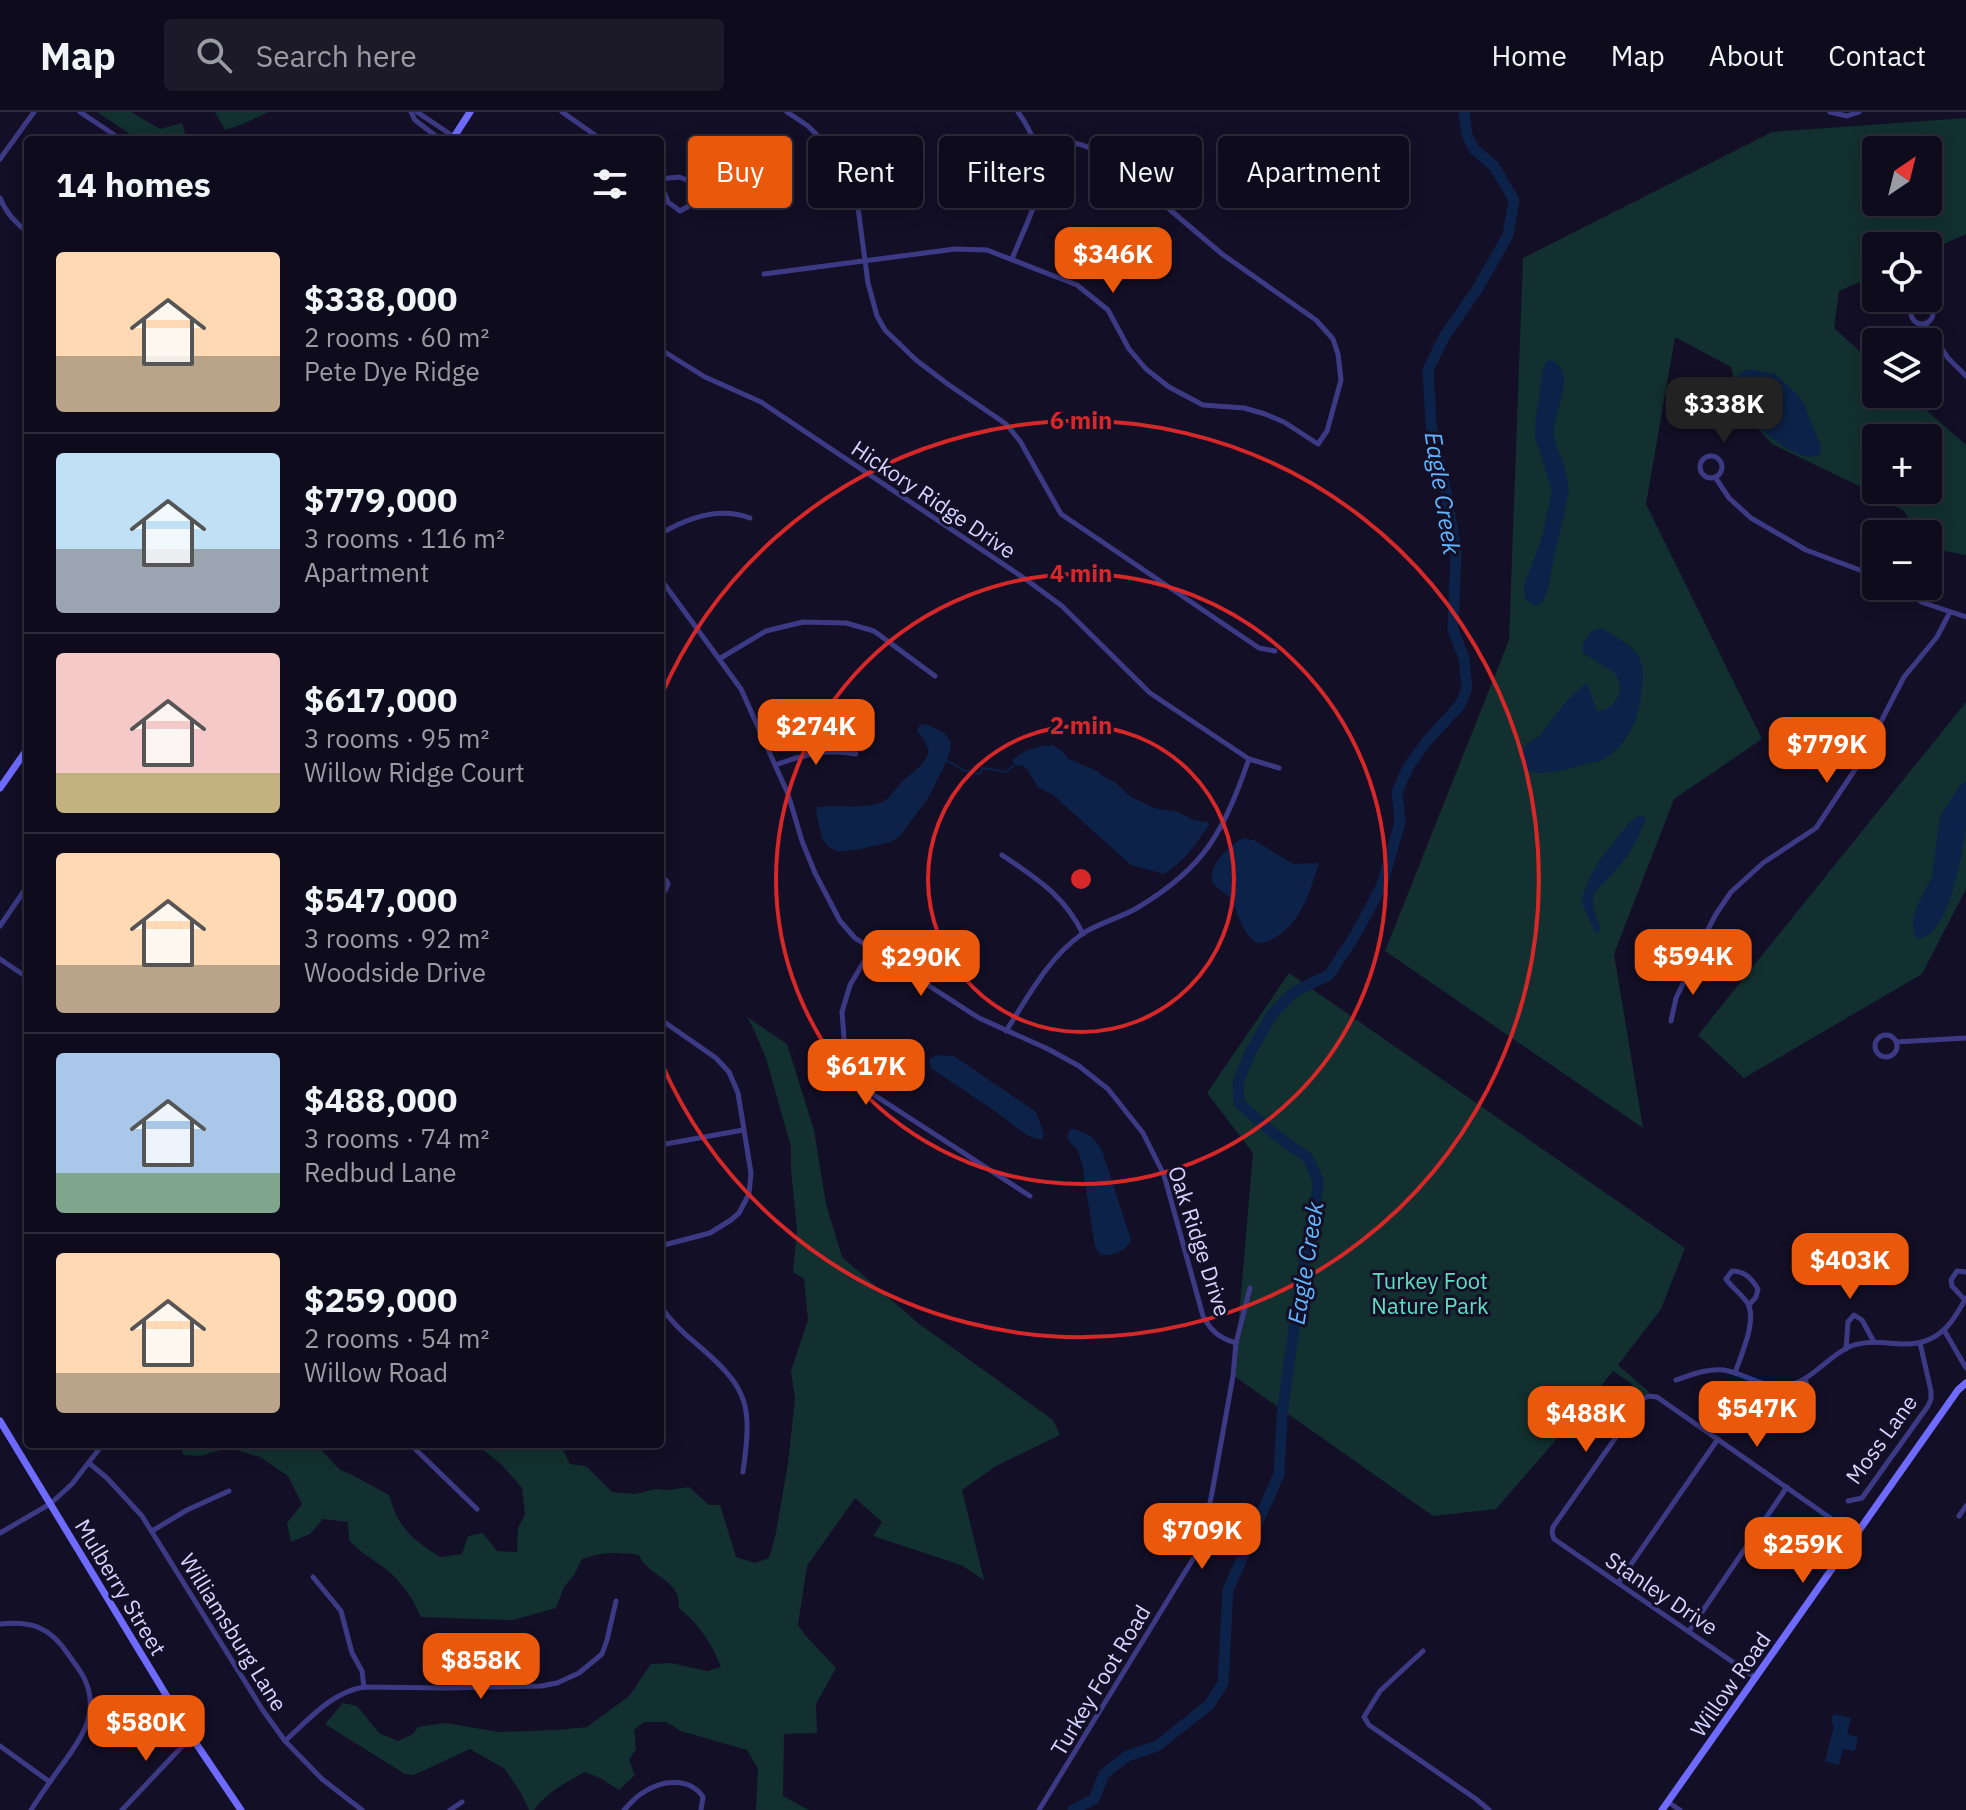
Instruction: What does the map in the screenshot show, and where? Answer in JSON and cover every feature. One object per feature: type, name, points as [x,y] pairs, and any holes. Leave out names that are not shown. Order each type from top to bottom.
[{"type":"street","points":[[0,159],[34,112]]},
{"type":"street","points":[[80,112],[116,136]]},
{"type":"street","points":[[411,112],[415,120],[436,136]]},
{"type":"street","points":[[417,112],[451,136]]},
{"type":"street","points":[[457,136],[470,112]]},
{"type":"street","points":[[562,112],[596,136]]},
{"type":"street","points":[[787,112],[822,140],[849,178],[857,200],[868,283],[877,316],[885,330],[916,360],[1006,424],[1020,441],[1061,514],[1259,648],[1275,651]]},
{"type":"street","points":[[1018,112],[1033,136]]},
{"type":"street","points":[[1830,112],[1847,116],[1859,112]]},
{"type":"street","points":[[764,274],[955,249],[987,250],[1077,285],[1108,310],[1129,349],[1146,369],[1169,387],[1203,405],[1244,408],[1265,414],[1318,444],[1327,431],[1341,380],[1333,339],[1316,320],[1222,254],[1108,157],[1074,142]]},
{"type":"street","points":[[664,180],[679,177],[690,181],[695,193],[689,206],[680,211],[668,202],[664,192]]},
{"type":"street","points":[[0,198],[6,212],[24,229]]},
{"type":"street","points":[[1012,259],[1032,208]]},
{"type":"street","points":[[1918,303],[1928,304],[1933,309],[1931,320],[1925,324],[1918,324],[1912,319],[1911,311],[1918,303]]},
{"type":"street","points":[[1925,324],[1948,358],[1966,376]]},
{"type":"street","name":"Hickory Ridge Drive","points":[[664,351],[705,377],[761,402],[1024,578],[1062,606],[1150,693],[1249,759],[1279,768]]},
{"type":"street","points":[[1714,456],[1720,461],[1722,468],[1715,477],[1705,476],[1701,471],[1701,461],[1707,457],[1714,456]]},
{"type":"street","points":[[1715,477],[1729,498],[1751,518],[1806,550],[1862,571]]},
{"type":"street","points":[[664,532],[694,517],[716,513],[740,514],[750,518]]},
{"type":"street","name":"Oak Ridge Drive","points":[[664,583],[741,689],[788,794],[802,841],[840,921],[855,938],[979,1018],[1079,1066],[1108,1089],[1143,1133],[1164,1175],[1203,1316],[1214,1334],[1236,1343]]},
{"type":"street","points":[[1919,600],[1966,617]]},
{"type":"street","points":[[1700,945],[1731,892],[1763,863],[1816,828],[1860,762],[1904,677],[1937,637],[1950,612]]},
{"type":"street","points":[[719,659],[766,631],[803,622],[846,623],[874,631],[935,676]]},
{"type":"street","points":[[0,788],[24,754]]},
{"type":"street","points":[[775,765],[807,754],[856,754]]},
{"type":"street","points":[[1006,1031],[1050,963],[1083,934],[1134,910],[1164,891],[1200,859],[1218,833],[1249,759]]},
{"type":"street","points":[[1002,855],[1057,895],[1073,914],[1083,934]]},
{"type":"street","points":[[0,926],[24,891]]},
{"type":"street","points":[[1700,945],[1706,952],[1706,959],[1699,966],[1692,965],[1685,957],[1686,951],[1691,946],[1700,945]]},
{"type":"street","points":[[872,948],[850,985],[842,1012],[845,1051],[865,1089],[1030,1196]]},
{"type":"street","points":[[0,959],[24,975]]},
{"type":"street","points":[[1671,1021],[1676,998],[1692,965]]},
{"type":"street","points":[[664,1022],[716,1058],[729,1072],[738,1093],[751,1173],[749,1194],[739,1213],[710,1233],[664,1245]]},
{"type":"street","points":[[1896,1042],[1895,1052],[1890,1057],[1883,1057],[1876,1049],[1876,1043],[1883,1036],[1889,1036],[1896,1042],[1966,1038]]},
{"type":"street","points":[[664,1144],[743,1130]]},
{"type":"street","points":[[1735,1373],[1748,1335],[1750,1317],[1749,1305],[1726,1279],[1732,1271],[1746,1275],[1758,1289],[1749,1305]]},
{"type":"street","points":[[1676,1380],[1707,1370],[1722,1370],[1783,1386],[1805,1379],[1836,1354],[1854,1345],[1920,1343],[1944,1330],[1957,1314],[1965,1299],[1952,1286],[1951,1280],[1957,1271],[1966,1272]]},
{"type":"street","name":"Turkey Foot Road","points":[[1039,1810],[1201,1546],[1233,1376],[1236,1343],[1250,1288]]},
{"type":"street","points":[[664,1310],[680,1330],[722,1365],[741,1394],[746,1406],[748,1429],[743,1472]]},
{"type":"street","points":[[1846,1349],[1848,1322],[1854,1315],[1862,1320],[1874,1342]]},
{"type":"street","points":[[1944,1330],[1966,1368]]},
{"type":"street","name":"Moss Lane","points":[[1848,1501],[1862,1498],[1928,1406],[1931,1391],[1920,1343]]},
{"type":"street","points":[[1789,1384],[1799,1406],[1807,1409],[1813,1403],[1805,1379]]},
{"type":"street","name":"Willow Road","points":[[1662,1810],[1958,1390],[1966,1383]]},
{"type":"street","name":"Stanley Drive","points":[[1718,1439],[1657,1397],[1648,1396],[1612,1442],[1553,1527],[1552,1533],[1554,1539],[1756,1678]]},
{"type":"street","name":"Mulberry Street","points":[[0,1421],[191,1736],[241,1810]]},
{"type":"street","points":[[1618,1583],[1718,1439],[1856,1536]]},
{"type":"street","points":[[0,1533],[50,1504],[72,1484],[100,1448]]},
{"type":"street","points":[[414,1448],[477,1509]]},
{"type":"street","name":"Williamsburg Lane","points":[[89,1463],[142,1516],[285,1741],[336,1792],[362,1810]]},
{"type":"street","points":[[1689,1631],[1787,1487]]},
{"type":"street","points":[[152,1531],[187,1510],[229,1491]]},
{"type":"street","points":[[1959,1516],[1966,1506]]},
{"type":"street","points":[[313,1577],[341,1611],[352,1653],[362,1671],[364,1687]]},
{"type":"street","points":[[285,1741],[338,1695],[364,1687],[446,1688],[557,1683],[586,1669],[602,1654],[616,1601]]},
{"type":"street","points":[[0,1624],[23,1623],[52,1635],[79,1670],[88,1689],[90,1704],[87,1726],[31,1810]]},
{"type":"street","points":[[1423,1651],[1380,1691],[1364,1717],[1369,1725],[1489,1810]]},
{"type":"street","points":[[122,1810],[191,1736]]},
{"type":"street","points":[[0,1746],[50,1782]]},
{"type":"street","points":[[624,1810],[646,1790],[674,1782],[698,1789],[703,1797],[701,1810]]},
{"type":"street","points":[[450,1810],[462,1802]]},
{"type":"street","points":[[1668,1802],[1680,1810]]},
{"type":"green space","points":[[97,112],[131,112],[160,129],[182,123],[186,136],[133,136]]},
{"type":"green space","points":[[215,112],[268,112],[225,130]]},
{"type":"green space","points":[[1966,118],[1966,234],[1942,245],[1942,232],[1862,232],[1862,281],[1839,291],[1834,328],[1862,353],[1862,408],[1924,408],[1966,445],[1966,555],[1942,551],[1942,520],[1910,520],[1904,511],[1891,504],[1942,504],[1942,424],[1862,424],[1862,488],[1772,444],[1741,410],[1731,367],[1675,337],[1646,504],[1762,739],[1674,799],[1614,954],[1643,1128],[1385,951],[1509,640],[1523,258],[1772,132]]},
{"type":"green space","points":[[1966,702],[1966,889],[1922,974],[1744,1078],[1698,1035]]},
{"type":"green space","name":"Turkey Foot Nature Park","points":[[1289,973],[1685,1248],[1661,1309],[1618,1365],[1649,1392],[1641,1397],[1631,1383],[1613,1371],[1496,1509],[1433,1516],[1234,1376],[1253,1153],[1207,1093]]},
{"type":"green space","points":[[747,1017],[787,1044],[814,1130],[826,1204],[842,1257],[918,1323],[1053,1420],[1060,1435],[996,1466],[962,1490],[984,1580],[961,1565],[873,1536],[882,1522],[855,1498],[807,1566],[798,1625],[836,1668],[816,1704],[817,1733],[784,1734],[783,1796],[809,1810],[756,1810],[758,1769],[747,1750],[681,1731],[666,1722],[644,1722],[634,1730],[636,1749],[629,1760],[635,1775],[619,1790],[585,1772],[551,1793],[534,1810],[529,1810],[505,1769],[470,1749],[414,1775],[405,1774],[325,1724],[343,1703],[357,1706],[379,1733],[398,1741],[413,1734],[418,1727],[445,1723],[499,1732],[587,1727],[629,1696],[651,1664],[671,1663],[707,1671],[721,1667],[704,1634],[679,1608],[673,1588],[639,1555],[610,1553],[582,1559],[564,1587],[556,1608],[513,1620],[421,1617],[397,1579],[349,1540],[348,1522],[323,1519],[310,1534],[291,1542],[287,1523],[302,1504],[288,1476],[260,1457],[229,1448],[320,1448],[339,1469],[389,1495],[407,1532],[440,1557],[462,1554],[468,1536],[483,1533],[497,1551],[517,1552],[518,1528],[525,1514],[522,1488],[502,1465],[481,1448],[562,1448],[570,1464],[586,1466],[612,1492],[635,1494],[689,1487],[709,1505],[720,1505],[736,1557],[755,1563],[769,1558],[788,1463],[795,1399],[791,1371],[808,1320],[804,1279],[793,1272],[797,1230],[791,1147],[766,1058]]},
{"type":"green space","points":[[182,1448],[229,1448],[199,1456],[183,1455]]},
{"type":"water","points":[[1550,360],[1559,365],[1563,373],[1554,435],[1569,491],[1546,595],[1541,604],[1535,606],[1527,601],[1524,585],[1542,537],[1552,491],[1535,437],[1543,369]]},
{"type":"water","points":[[1749,369],[1775,374],[1799,396],[1819,442],[1821,451],[1818,456],[1796,453],[1784,447],[1752,418],[1740,399],[1738,387],[1739,374]]},
{"type":"water","points":[[1602,628],[1631,648],[1641,661],[1640,704],[1631,730],[1620,746],[1602,760],[1548,772],[1528,770],[1522,765],[1525,746],[1542,733],[1580,688],[1587,683],[1597,711],[1610,707],[1618,697],[1620,685],[1615,673],[1583,653],[1587,636]]},
{"type":"water","points":[[926,724],[944,733],[951,742],[950,751],[928,798],[899,837],[861,849],[838,852],[829,847],[822,839],[817,807],[873,805],[887,799],[927,756],[929,751],[917,731],[919,726]]},
{"type":"water","points":[[1053,745],[1069,759],[1115,782],[1131,797],[1154,808],[1178,812],[1209,825],[1184,858],[1164,874],[1131,865],[1053,795],[1038,787],[1026,768],[1012,761],[1031,749]]},
{"type":"water","points":[[1966,781],[1966,825],[1953,891],[1939,923],[1929,934],[1918,939],[1913,929],[1913,919],[1932,877],[1940,816],[1960,785]]},
{"type":"water","points":[[1640,815],[1646,820],[1635,844],[1595,892],[1593,906],[1601,928],[1598,933],[1595,932],[1583,906],[1584,892],[1599,861],[1630,822]]},
{"type":"water","points":[[1245,838],[1256,841],[1293,864],[1319,863],[1296,918],[1280,934],[1262,943],[1255,942],[1247,933],[1230,898],[1216,887],[1212,879],[1214,867],[1222,854]]},
{"type":"water","points":[[954,1056],[1036,1112],[1044,1134],[1042,1139],[1028,1136],[932,1069],[930,1058]]},
{"type":"water","points":[[1070,1129],[1089,1135],[1102,1150],[1131,1240],[1114,1254],[1101,1255],[1095,1247],[1082,1163],[1077,1149],[1067,1137]]},
{"type":"water","points":[[1833,1714],[1851,1718],[1847,1734],[1858,1737],[1855,1751],[1843,1749],[1839,1765],[1825,1761],[1834,1726],[1831,1722]]},
{"type":"waterway","name":"Eagle Creek","points":[[1073,1810],[1094,1799],[1104,1774],[1127,1756],[1157,1746],[1209,1705],[1223,1683],[1228,1590],[1279,1474],[1286,1383],[1304,1263],[1314,1223],[1318,1181],[1308,1158],[1239,1103],[1238,1083],[1249,1055],[1272,1014],[1294,992],[1329,975],[1356,934],[1382,885],[1400,822],[1397,792],[1408,767],[1460,705],[1467,688],[1464,658],[1453,630],[1456,551],[1431,425],[1428,370],[1444,337],[1478,288],[1508,235],[1514,200],[1494,166],[1474,149],[1467,135],[1464,112]]},
{"type":"waterway","points":[[946,760],[963,770],[979,774],[983,768],[1006,772],[1014,765]]}]
